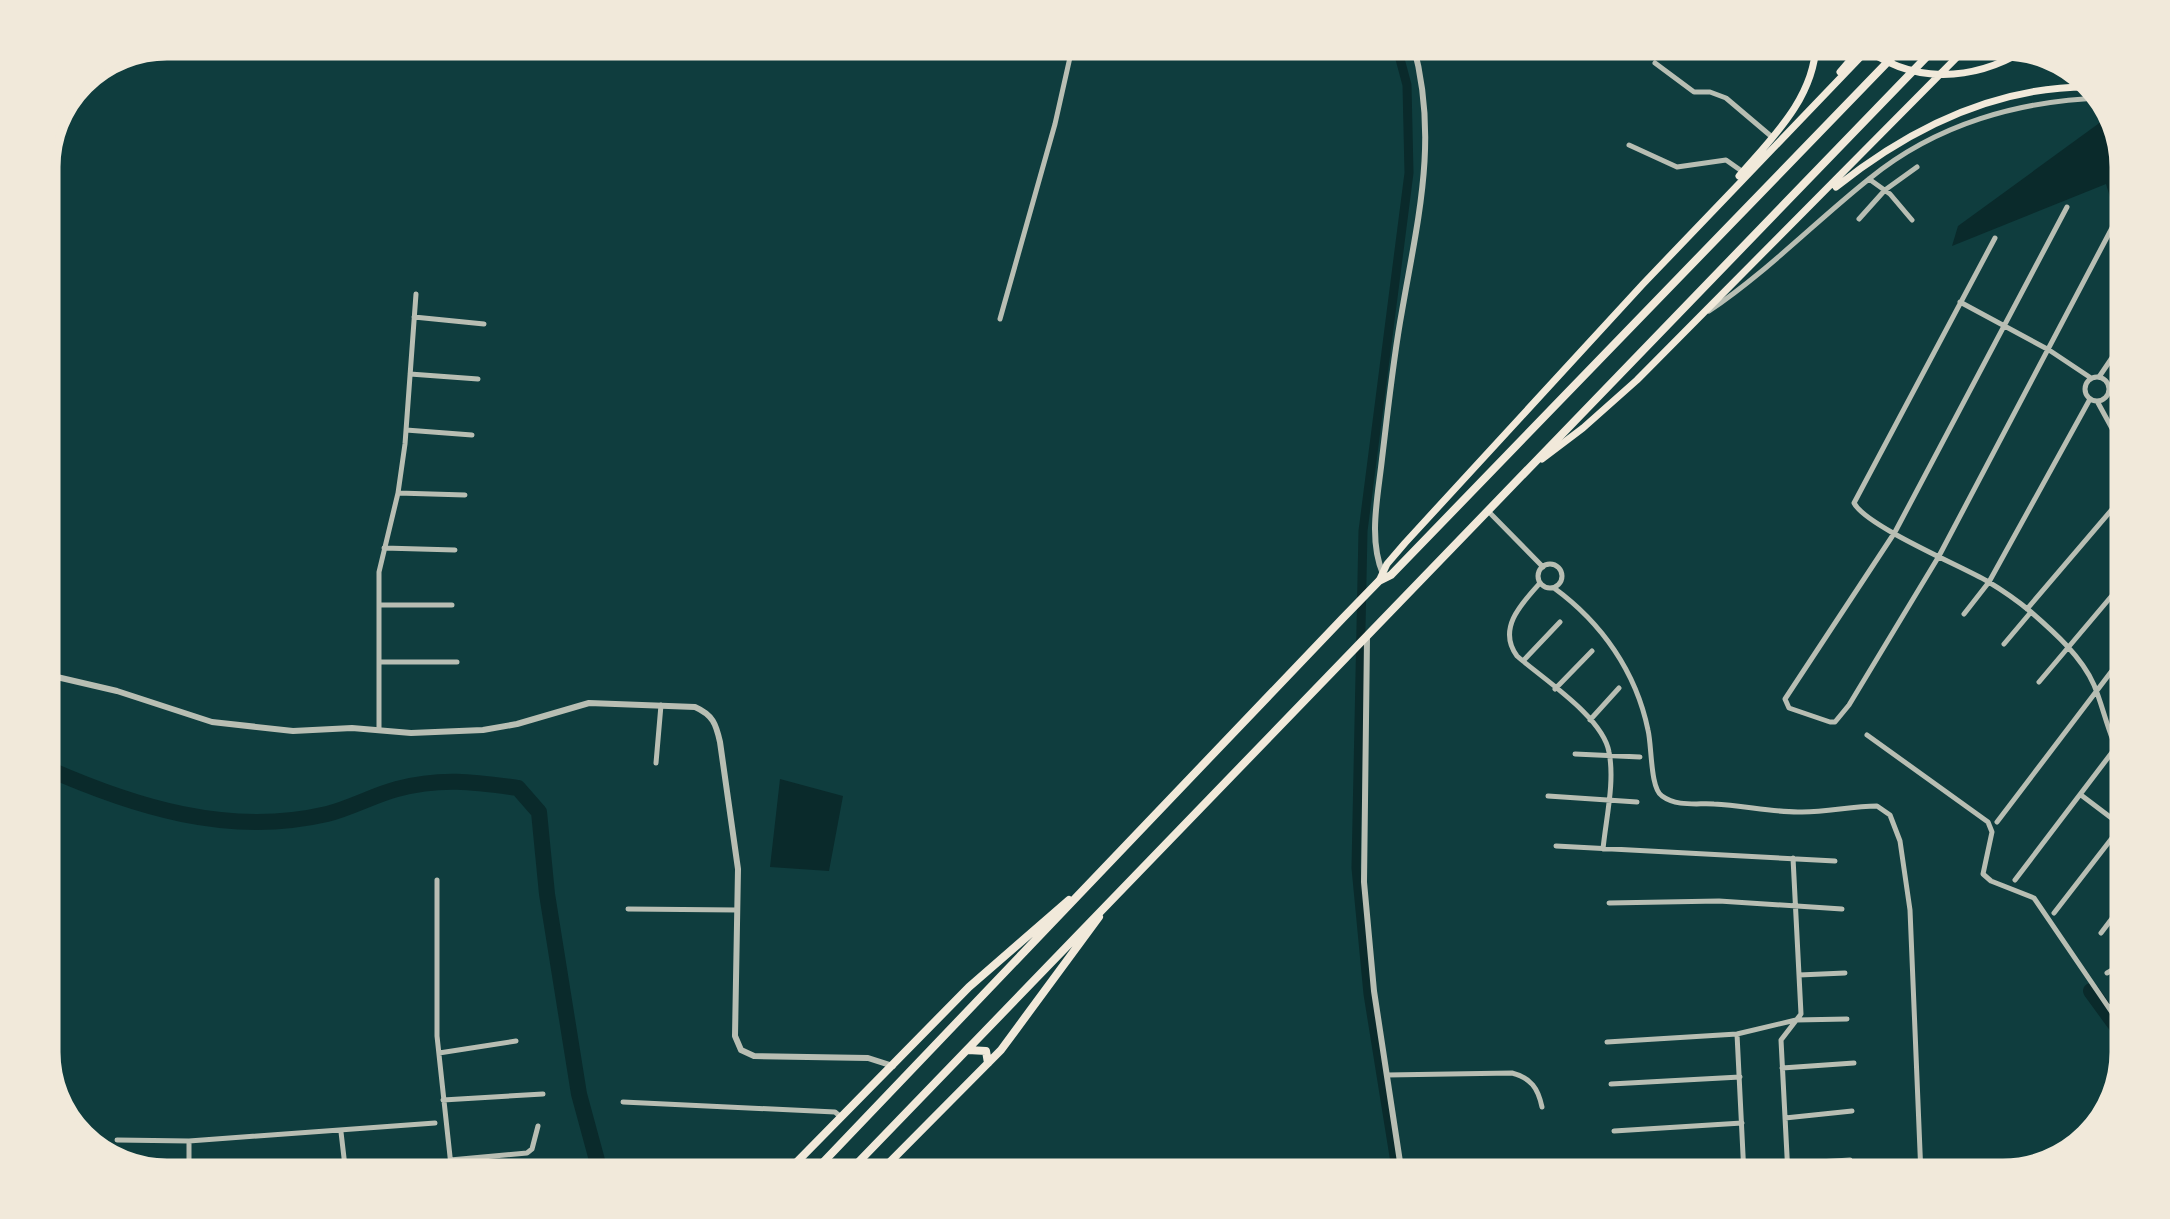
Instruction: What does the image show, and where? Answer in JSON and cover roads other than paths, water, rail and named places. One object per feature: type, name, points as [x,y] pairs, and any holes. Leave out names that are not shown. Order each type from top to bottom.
[{"type":"main road","points":[[1643,284],[1797,107],[1808,85],[1814,56]]},
{"type":"main road","points":[[1801,118],[1852,56]]},
{"type":"main road","points":[[1380,580],[1442,502],[1643,284],[1861,56]]},
{"type":"main road","points":[[1882,56],[1900,67],[1925,75],[1945,76],[1990,68],[2012,57]]},
{"type":"main road","points":[[823,1163],[1343,618],[1893,56]]},
{"type":"main road","points":[[858,1163],[1927,56]]},
{"type":"main road","points":[[1530,468],[1608,407],[1706,313],[1958,56]]},
{"type":"main road","points":[[1801,217],[1877,154],[1914,132],[1966,108],[2026,94],[2082,89]]},
{"type":"main road","points":[[796,1163],[952,1004],[1107,866]]},
{"type":"main road","points":[[889,1163],[988,1063],[1093,929],[1104,908]]},
{"type":"main road","points":[[952,1004],[962,1005],[965,1015]]},
{"type":"main road","points":[[968,1050],[986,1051],[988,1063]]},
{"type":"street","points":[[1000,318],[1055,124],[1070,56]]},
{"type":"street","points":[[1380,580],[1376,524],[1388,409],[1425,184],[1425,99],[1416,56]]},
{"type":"street","points":[[1655,63],[1694,92],[1710,92],[1726,98],[1772,137]]},
{"type":"street","points":[[1706,313],[1748,285],[1869,179],[1933,137],[1989,116],[2036,103],[2091,100]]},
{"type":"street","points":[[1629,145],[1670,166],[1692,166],[1726,160],[1743,172]]},
{"type":"street","points":[[1859,219],[1885,190],[1917,167]]},
{"type":"street","points":[[1869,179],[1885,190],[1912,220]]},
{"type":"street","points":[[2067,207],[1895,532],[1785,699],[1788,708],[1835,722],[1849,705],[1938,556],[2113,226]]},
{"type":"street","points":[[1996,238],[1855,497],[1857,508],[1895,532],[1989,582],[2029,610],[2068,647],[2097,691],[2114,742]]},
{"type":"street","points":[[379,730],[379,572],[398,493],[406,430],[415,294]]},
{"type":"street","points":[[1960,302],[2049,350],[2091,378],[2099,377],[2106,381],[2109,390],[2105,398],[2094,400],[1989,582],[1964,614]]},
{"type":"street","points":[[414,317],[484,324]]},
{"type":"street","points":[[2099,377],[2114,355]]},
{"type":"street","points":[[410,374],[478,379]]},
{"type":"street","points":[[2091,378],[2085,387],[2113,432]]},
{"type":"street","points":[[406,430],[472,435]]},
{"type":"street","points":[[398,493],[465,495]]},
{"type":"street","points":[[2004,644],[2114,507]]},
{"type":"street","points":[[1489,511],[1543,567]]},
{"type":"street","points":[[384,548],[455,550]]},
{"type":"street","points":[[1554,588],[1560,583],[1561,572],[1553,565],[1543,567],[1538,575],[1540,583],[1546,588],[1554,588],[1578,606],[1629,671],[1646,721],[1655,787],[1660,796],[1682,804],[1745,806],[1776,812],[1877,806],[1890,815],[1900,841],[1910,910],[1921,1163]]},
{"type":"street","points":[[1540,583],[1518,608],[1509,630],[1508,644],[1523,661],[1598,728],[1609,756],[1603,849]]},
{"type":"street","points":[[2039,682],[2114,593]]},
{"type":"street","points":[[379,605],[452,605]]},
{"type":"street","points":[[1523,661],[1560,622]]},
{"type":"street","points":[[1365,641],[1364,882],[1374,991],[1400,1163]]},
{"type":"street","points":[[1555,689],[1592,650]]},
{"type":"street","points":[[380,662],[457,663]]},
{"type":"street","points":[[1997,822],[2111,672]]},
{"type":"street","points":[[56,677],[117,691],[212,722],[293,731],[379,730],[411,733],[483,730],[517,724],[589,703],[695,707],[708,713],[716,722],[738,869],[735,1036],[741,1050],[754,1056],[868,1058],[892,1066]]},
{"type":"street","points":[[1590,720],[1619,688]]},
{"type":"street","points":[[656,763],[661,705]]},
{"type":"street","points":[[1867,734],[1988,822],[1992,832],[1983,874],[1991,881],[2034,898],[2114,1015]]},
{"type":"street","points":[[2015,880],[2114,751]]},
{"type":"street","points":[[1575,754],[1640,757]]},
{"type":"street","points":[[2081,795],[2114,816]]},
{"type":"street","points":[[1548,796],[1637,802]]},
{"type":"street","points":[[2054,913],[2114,836]]},
{"type":"street","points":[[1556,846],[1835,861]]},
{"type":"street","points":[[1787,1163],[1781,1040],[1801,1014],[1793,859]]},
{"type":"street","points":[[437,880],[439,1053],[450,1163]]},
{"type":"street","points":[[1609,903],[1719,901],[1842,909]]},
{"type":"street","points":[[628,909],[737,910]]},
{"type":"street","points":[[2101,933],[2114,916]]},
{"type":"street","points":[[2107,973],[2114,969]]},
{"type":"street","points":[[1799,975],[1845,973]]},
{"type":"street","points":[[2109,1008],[2114,1004]]},
{"type":"street","points":[[1607,1042],[1738,1034],[1796,1020],[1847,1018]]},
{"type":"street","points":[[1738,1034],[1744,1163]]},
{"type":"street","points":[[439,1053],[516,1041]]},
{"type":"street","points":[[1782,1068],[1854,1063]]},
{"type":"street","points":[[1387,1075],[1512,1073],[1535,1085],[1542,1107]]},
{"type":"street","points":[[1611,1084],[1740,1077]]},
{"type":"street","points":[[443,1100],[543,1094]]},
{"type":"street","points":[[623,1102],[835,1112],[841,1117]]},
{"type":"street","points":[[1785,1118],[1853,1111]]},
{"type":"street","points":[[117,1140],[189,1141],[341,1132],[435,1123]]},
{"type":"street","points":[[1614,1131],[1742,1124]]},
{"type":"street","points":[[450,1160],[527,1153],[532,1149],[538,1126]]},
{"type":"street","points":[[341,1132],[345,1163]]},
{"type":"street","points":[[189,1141],[189,1163]]},
{"type":"street","points":[[1803,1163],[1850,1160]]},
{"type":"water","points":[[2104,120],[2114,159],[2114,210],[2106,184],[1952,246],[1958,226]]},
{"type":"water","points":[[780,779],[843,796],[829,871],[770,867]]},
{"type":"waterway","points":[[1395,1163],[1368,994],[1356,868],[1363,531],[1409,173],[1407,85],[1399,56]]},
{"type":"waterway","points":[[56,772],[147,806],[218,820],[254,822],[327,814],[388,792],[428,783],[472,783],[518,788],[539,812],[547,894],[579,1094],[598,1163]]},
{"type":"waterway","points":[[2091,991],[2114,1023]]}]
